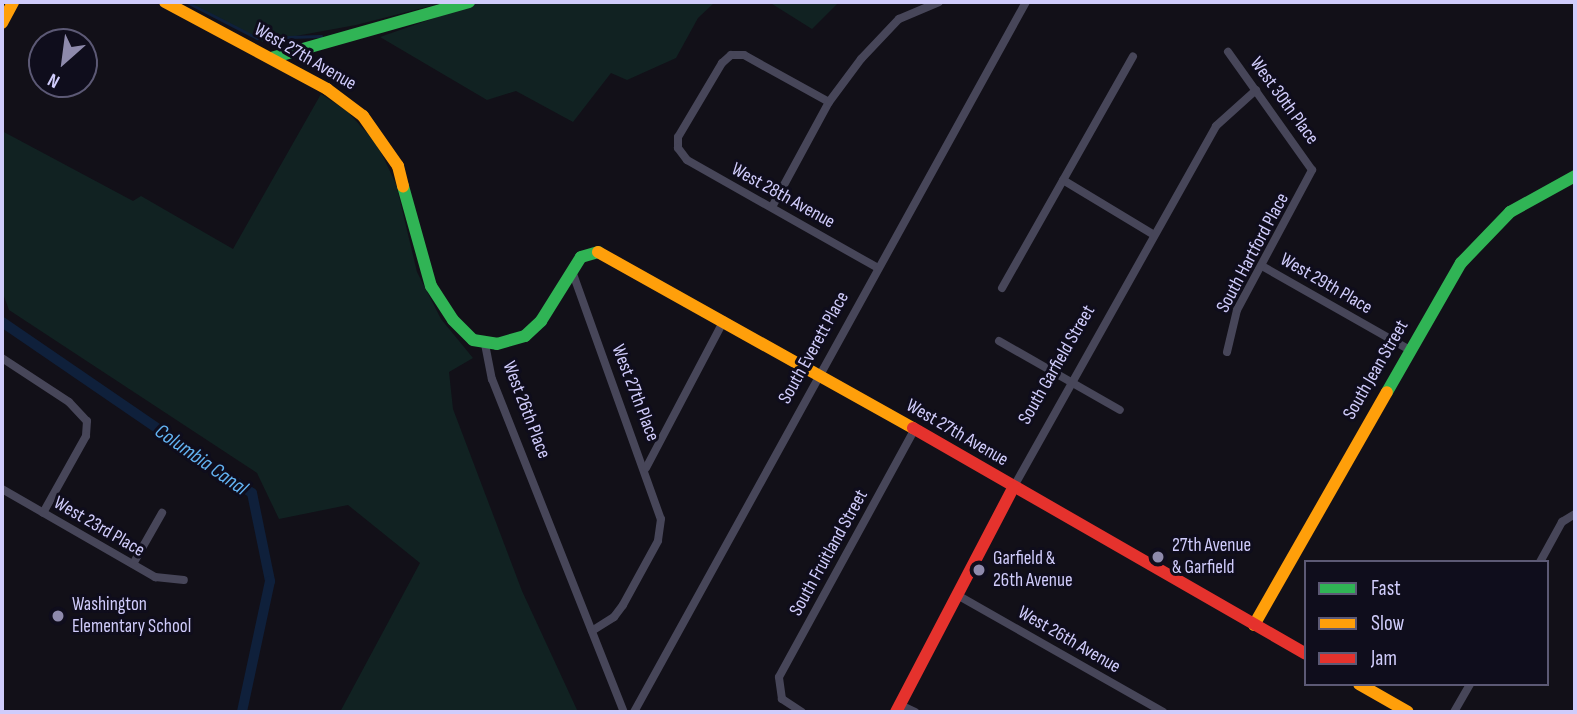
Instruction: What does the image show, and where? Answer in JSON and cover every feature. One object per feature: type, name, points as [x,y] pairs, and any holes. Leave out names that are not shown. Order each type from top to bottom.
[{"type":"main road","points":[[2,23],[13,2]]},
{"type":"main road","name":"West 27th Avenue","points":[[164,2],[340,97],[382,137]]},
{"type":"main road","points":[[271,58],[469,2]]},
{"type":"main road","name":"West 26th Place","points":[[382,137],[403,181],[416,242],[431,286],[459,328],[485,344]]},
{"type":"main road","name":"South Jean Street","points":[[1254,625],[1461,263],[1484,235],[1520,205],[1575,176]]},
{"type":"main road","name":"West 27th Avenue","points":[[572,271],[589,251],[611,255],[1304,653]]},
{"type":"main road","points":[[485,344],[507,342],[535,328],[572,271]]},
{"type":"main road","name":"South Garfield Street","points":[[898,708],[959,596],[1013,488]]},
{"type":"main road","points":[[1362,686],[1408,712]]},
{"type":"street","points":[[772,207],[829,102],[887,30],[939,2]]},
{"type":"street","name":"South Everett Place","points":[[634,712],[876,267],[1026,2]]},
{"type":"street","name":"West 30th Place","points":[[1228,52],[1312,170]]},
{"type":"street","name":"West 28th Avenue","points":[[829,102],[744,55],[731,55],[722,63],[678,137],[678,148],[687,160],[876,267]]},
{"type":"street","points":[[1002,288],[1133,56]]},
{"type":"street","name":"South Garfield Street","points":[[1013,488],[1070,381],[1216,126],[1256,90]]},
{"type":"street","name":"South Hartford Place","points":[[1227,352],[1237,310],[1312,170]]},
{"type":"street","points":[[1063,180],[1154,234]]},
{"type":"street","name":"West 29th Place","points":[[1262,266],[1410,349]]},
{"type":"street","name":"West 27th Place","points":[[572,271],[659,507],[660,528],[622,605],[614,617],[592,631]]},
{"type":"street","points":[[646,468],[724,320]]},
{"type":"street","points":[[999,341],[1120,410]]},
{"type":"street","name":"West 26th Place","points":[[485,344],[492,379],[624,712]]},
{"type":"street","points":[[2,358],[69,402],[87,421],[86,436],[43,513]]},
{"type":"street","name":"South Fruitland Street","points":[[802,712],[779,692],[779,677],[914,430]]},
{"type":"street","name":"West 23rd Place","points":[[2,489],[164,581],[184,580]]},
{"type":"street","points":[[132,564],[162,513]]},
{"type":"street","points":[[1541,560],[1563,522],[1575,514]]},
{"type":"street","name":"West 26th Avenue","points":[[959,596],[1163,712]]},
{"type":"street","points":[[1454,712],[1469,686]]},
{"type":"street","points":[[898,708],[915,712]]},
{"type":"shaded area","points":[[189,2],[446,2],[356,25],[263,42]]},
{"type":"shaded area","points":[[480,2],[715,2],[698,18],[676,58],[627,80],[611,73],[573,122],[516,91],[487,100],[380,37]]},
{"type":"shaded area","points":[[769,2],[839,2],[812,29]]},
{"type":"shaded area","points":[[321,94],[347,111],[377,144],[396,184],[417,272],[441,319],[473,358],[449,372],[453,409],[522,591],[578,712],[340,712],[420,563],[348,505],[279,519],[257,473],[9,310],[2,291],[2,131],[133,201],[141,196],[233,249]]},
{"type":"waterway","points":[[187,2],[257,38],[321,36]]},
{"type":"waterway","name":"Columbia Canal","points":[[2,322],[252,493],[270,581],[242,712]]},
{"type":"traffic: fast","points":[[271,58],[469,2]]},
{"type":"traffic: fast","points":[[1387,392],[1461,263],[1510,212],[1575,176]]},
{"type":"traffic: fast","points":[[403,186],[431,286],[453,320],[473,340],[497,344],[525,336],[541,321],[581,257],[598,252]]},
{"type":"traffic: slow","points":[[2,23],[13,2]]},
{"type":"traffic: slow","points":[[165,2],[327,89],[363,116],[398,166],[403,186]]},
{"type":"traffic: slow","points":[[598,252],[913,428]]},
{"type":"traffic: slow","points":[[1254,625],[1387,392]]},
{"type":"traffic: slow","points":[[1362,686],[1408,712]]},
{"type":"traffic: jam","points":[[913,428],[1304,653]]},
{"type":"traffic: jam","points":[[896,712],[1013,488]]},
{"type":"place","name":"27th Avenue & Garfield","points":[[1158,557]]},
{"type":"place","name":"Garfield & 26th Avenue","points":[[979,570]]},
{"type":"place","name":"Washington Elementary School","points":[[58,616]]}]
